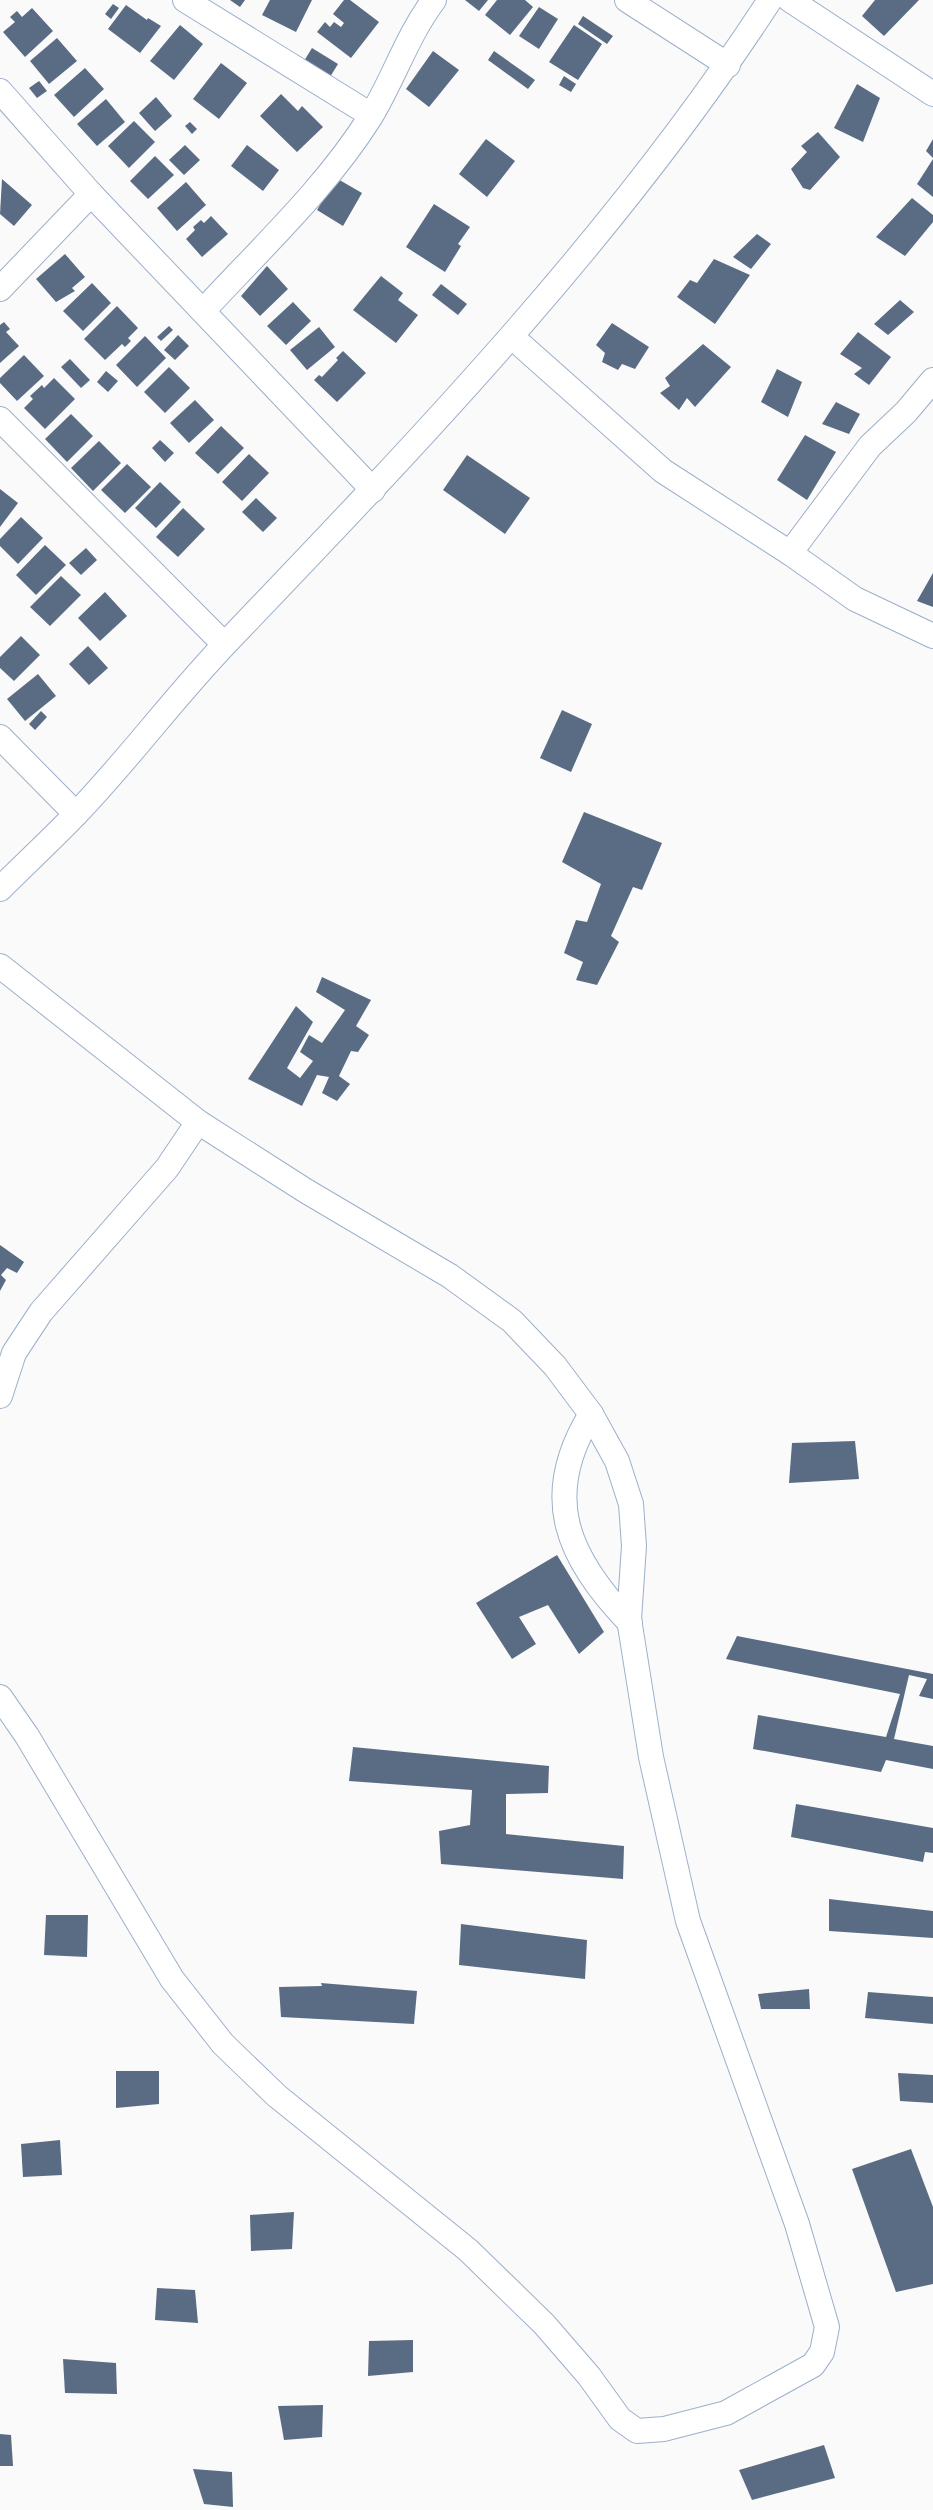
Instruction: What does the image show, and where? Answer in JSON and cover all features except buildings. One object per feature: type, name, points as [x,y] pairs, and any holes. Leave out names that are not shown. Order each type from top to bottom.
[{"type":"street","points":[[185,0],[371,115]]},
{"type":"street","points":[[204,310],[335,166],[371,115],[418,21],[434,0]]},
{"type":"street","points":[[627,0],[728,65]]},
{"type":"street","points":[[0,889],[76,814],[225,644],[373,490],[512,337],[612,214],[728,65],[770,0]]},
{"type":"street","points":[[790,0],[933,94]]},
{"type":"street","points":[[0,91],[91,194],[204,310],[373,490]]},
{"type":"street","points":[[0,289],[91,194]]},
{"type":"street","points":[[512,337],[663,471],[790,553],[855,599],[933,636]]},
{"type":"street","points":[[790,553],[870,446],[906,412],[933,380]]},
{"type":"street","points":[[0,418],[225,644]]},
{"type":"street","points":[[0,737],[76,814]]},
{"type":"street","points":[[0,966],[198,1122],[306,1191],[450,1276],[512,1321],[555,1366],[591,1413],[617,1461],[631,1504],[634,1546],[630,1623],[651,1757],[688,1921],[797,2224],[827,2327],[822,2352],[813,2365],[726,2413],[664,2429],[637,2432],[620,2419],[589,2376],[544,2324],[468,2250],[286,2104],[223,2044],[172,1979],[27,1736],[0,1697]]},
{"type":"street","points":[[0,1396],[14,1353],[40,1312],[167,1168],[198,1122]]},
{"type":"street","points":[[591,1413],[571,1453],[565,1486],[566,1524],[580,1561],[612,1604],[630,1623]]}]
